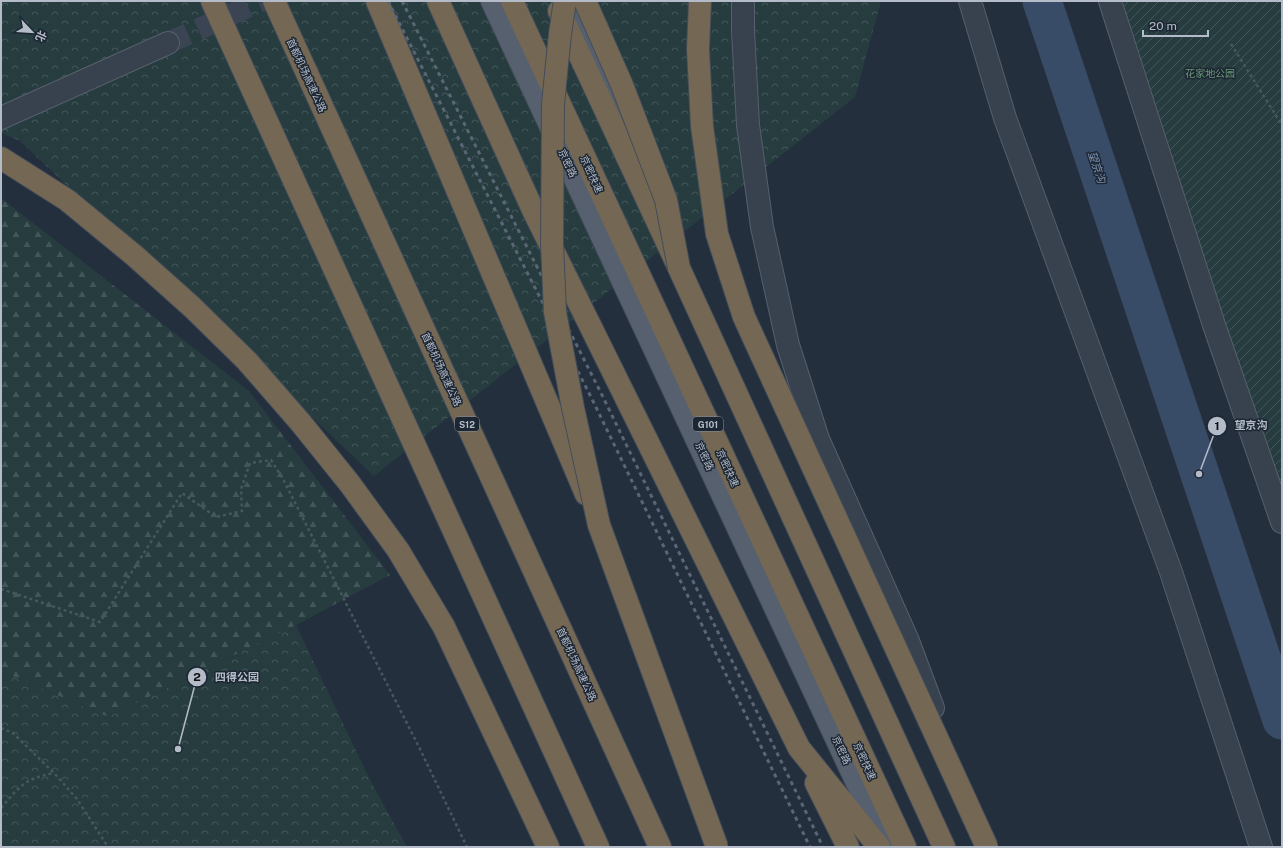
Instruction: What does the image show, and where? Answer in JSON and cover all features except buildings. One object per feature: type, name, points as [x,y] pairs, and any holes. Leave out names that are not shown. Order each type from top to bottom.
[{"type":"highway","points":[[212,1],[598,847]]},
{"type":"highway","name":"首都机场高速公路","points":[[274,1],[660,847]]},
{"type":"highway","points":[[377,1],[599,525],[717,847]]},
{"type":"highway","points":[[435,1],[455,41]]},
{"type":"highway","points":[[438,1],[533,210],[848,847]]},
{"type":"highway","name":"京密快速","points":[[512,1],[904,847]]},
{"type":"highway","points":[[554,1],[679,268],[944,847]]},
{"type":"highway","points":[[565,1],[553,104],[552,244],[554,312],[573,408],[599,525]]},
{"type":"highway","points":[[585,1],[622,85],[666,200],[679,268]]},
{"type":"highway","points":[[700,1],[698,49],[702,126],[717,234],[744,317],[987,847]]},
{"type":"highway","points":[[1,158],[67,200],[135,256],[192,307],[247,361],[301,423],[350,484],[398,550],[444,627],[548,847]]},
{"type":"highway","points":[[799,748],[879,847]]},
{"type":"main road","name":"京密路","points":[[492,1],[887,847]]},
{"type":"main road","points":[[572,1],[788,485],[955,847]]},
{"type":"street","points":[[743,1],[743,31],[748,125],[762,227],[788,345],[818,439],[908,642],[940,724],[982,847]]},
{"type":"street","points":[[970,1],[1005,118],[1171,572],[1261,847]]},
{"type":"street","points":[[1110,1],[1214,325],[1282,522]]},
{"type":"street","points":[[1,118],[168,43]]},
{"type":"path","points":[[1232,44],[1282,125]]},
{"type":"path","points":[[1,589],[100,622],[182,493],[216,517],[242,511],[241,489],[250,463],[270,460],[282,479],[416,740],[467,847]]},
{"type":"path","points":[[1,728],[13,733],[54,773],[77,799],[108,847]]},
{"type":"path","points":[[1,808],[21,785],[37,777],[54,773]]},
{"type":"green space","points":[[1,1],[881,1],[855,97],[374,476],[20,141],[1,133]]},
{"type":"green space","name":"花家地公园","points":[[1124,1],[1282,1],[1282,491],[1126,50]]},
{"type":"green space","points":[[1,198],[249,391],[390,575],[296,625],[108,717],[1,671]]},
{"type":"green space","points":[[296,625],[370,780],[407,847],[1,847],[1,671],[108,717]]},
{"type":"waterway","name":"望京沟","points":[[1042,1],[1282,720]]},
{"type":"tunnel","points":[[168,43],[261,1]]},
{"type":"railway","points":[[388,1],[591,397],[810,847]]},
{"type":"railway","points":[[402,1],[601,393],[823,847]]},
{"type":"place","name":"望京沟","points":[[1199,474]]},
{"type":"place","name":"四得公园","points":[[178,749]]}]
